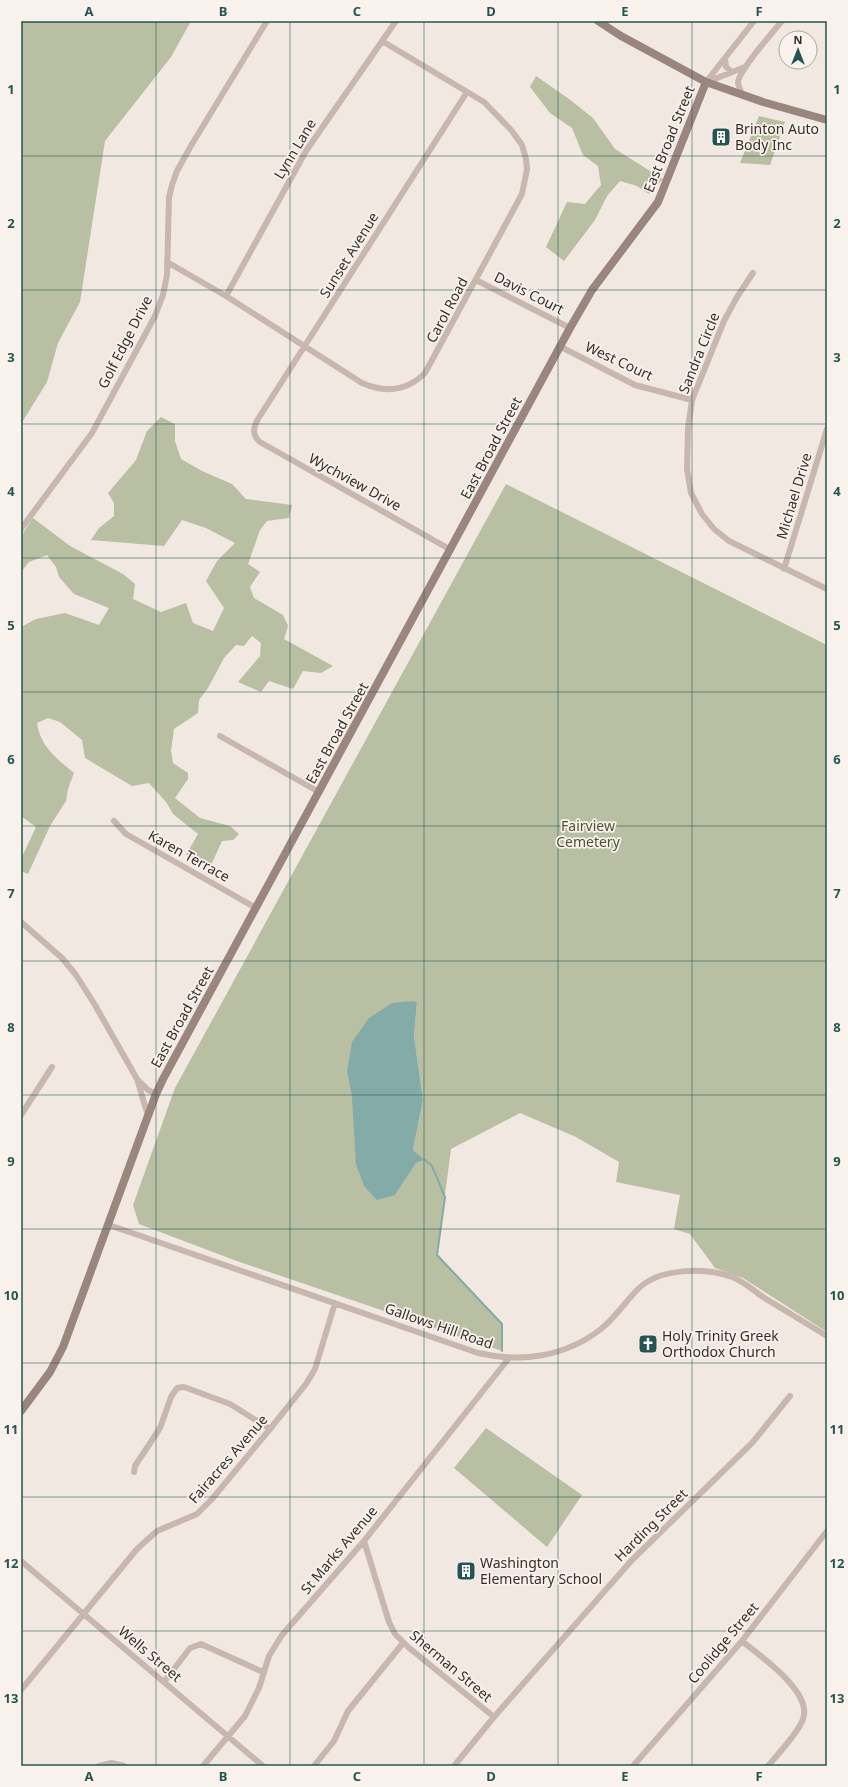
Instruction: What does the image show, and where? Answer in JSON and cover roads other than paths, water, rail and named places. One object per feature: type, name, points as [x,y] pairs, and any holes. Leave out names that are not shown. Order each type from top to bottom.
[{"type":"street","name":"Golf Edge Drive","points":[[21,529],[92,433],[155,316],[163,295],[167,275],[169,197],[177,171],[267,21]]},
{"type":"street","name":"Lynn Lane","points":[[226,296],[306,151],[396,21]]},
{"type":"street","points":[[598,21],[621,36],[706,82],[742,95],[827,120]]},
{"type":"street","points":[[706,82],[754,21]]},
{"type":"street","points":[[742,95],[738,83],[745,67],[782,21]]},
{"type":"street","name":"Carol Road","points":[[167,262],[226,296],[362,383],[382,389],[403,387],[413,383],[425,373],[522,194],[527,169],[525,151],[512,131],[484,102],[382,41]]},
{"type":"street","points":[[725,58],[726,67],[732,72]]},
{"type":"street","points":[[706,82],[745,67]]},
{"type":"street","name":"East Broad Street","points":[[21,1411],[42,1384],[63,1348],[156,1094],[570,328],[592,290],[658,202],[706,82]]},
{"type":"street","name":"Sunset Avenue","points":[[253,431],[258,419],[467,92]]},
{"type":"street","name":"Sandra Circle","points":[[753,273],[737,297],[724,321],[692,400],[688,428],[687,468],[691,493],[696,504],[714,529],[729,541],[827,590]]},
{"type":"street","name":"Davis Court","points":[[476,280],[570,328]]},
{"type":"street","name":"West Court","points":[[561,347],[635,385],[692,400]]},
{"type":"street","name":"Michael Drive","points":[[784,569],[827,430]]},
{"type":"street","name":"Wychview Drive","points":[[253,431],[255,437],[260,442],[451,550]]},
{"type":"street","points":[[220,736],[319,792]]},
{"type":"street","name":"Karen Terrace","points":[[114,821],[126,834],[256,908]]},
{"type":"street","points":[[21,922],[62,958],[76,975],[95,1005],[137,1079],[148,1090],[156,1094]]},
{"type":"street","points":[[21,1115],[52,1067]]},
{"type":"street","points":[[137,1079],[138,1088],[148,1116]]},
{"type":"street","name":"Gallows Hill Road","points":[[109,1225],[478,1353],[509,1358],[535,1357],[550,1354],[577,1344],[602,1329],[638,1289],[648,1281],[671,1272],[711,1272],[733,1277],[827,1336]]},
{"type":"street","name":"Fairacres Avenue","points":[[21,1690],[137,1549],[157,1531],[196,1514],[212,1499],[270,1429],[306,1384],[315,1369],[335,1303]]},
{"type":"street","name":"St Marks Avenue","points":[[203,1766],[245,1716],[259,1688],[269,1656],[282,1635],[364,1541],[509,1358]]},
{"type":"street","points":[[134,1472],[135,1466],[160,1428],[171,1396],[177,1388],[184,1387],[230,1404],[270,1429]]},
{"type":"street","name":"Harding Street","points":[[454,1766],[494,1717],[632,1560],[752,1443],[790,1396]]},
{"type":"street","name":"Coolidge Street","points":[[633,1766],[742,1641],[827,1531]]},
{"type":"street","name":"Sherman Street","points":[[364,1541],[389,1622],[395,1634],[403,1643],[494,1717]]},
{"type":"street","name":"Wells Street","points":[[21,1561],[264,1766]]},
{"type":"street","points":[[742,1641],[782,1673],[802,1700],[805,1709],[803,1722],[768,1766]]},
{"type":"street","points":[[314,1766],[334,1740],[348,1711],[403,1643]]},
{"type":"street","points":[[164,1682],[190,1648],[201,1644],[263,1672]]},
{"type":"street","points":[[99,1766],[102,1764],[112,1763],[124,1766]]},
{"type":"water","points":[[417,1002],[414,1036],[423,1100],[413,1150],[425,1160],[416,1163],[395,1195],[377,1200],[364,1186],[356,1164],[352,1098],[347,1072],[352,1042],[369,1018],[392,1003]]},
{"type":"waterway","points":[[425,1160],[432,1166],[445,1197],[437,1255],[502,1324],[502,1351]]},
{"type":"place","name":"Brinton Auto Body Inc","points":[[721,137]]},
{"type":"place","name":"Holy Trinity Greek Orthodox Church","points":[[648,1344]]},
{"type":"place","name":"Washington Elementary School","points":[[466,1571]]},
{"type":"park label","name":"Fairview Cemetery","points":[[588,834]]}]
